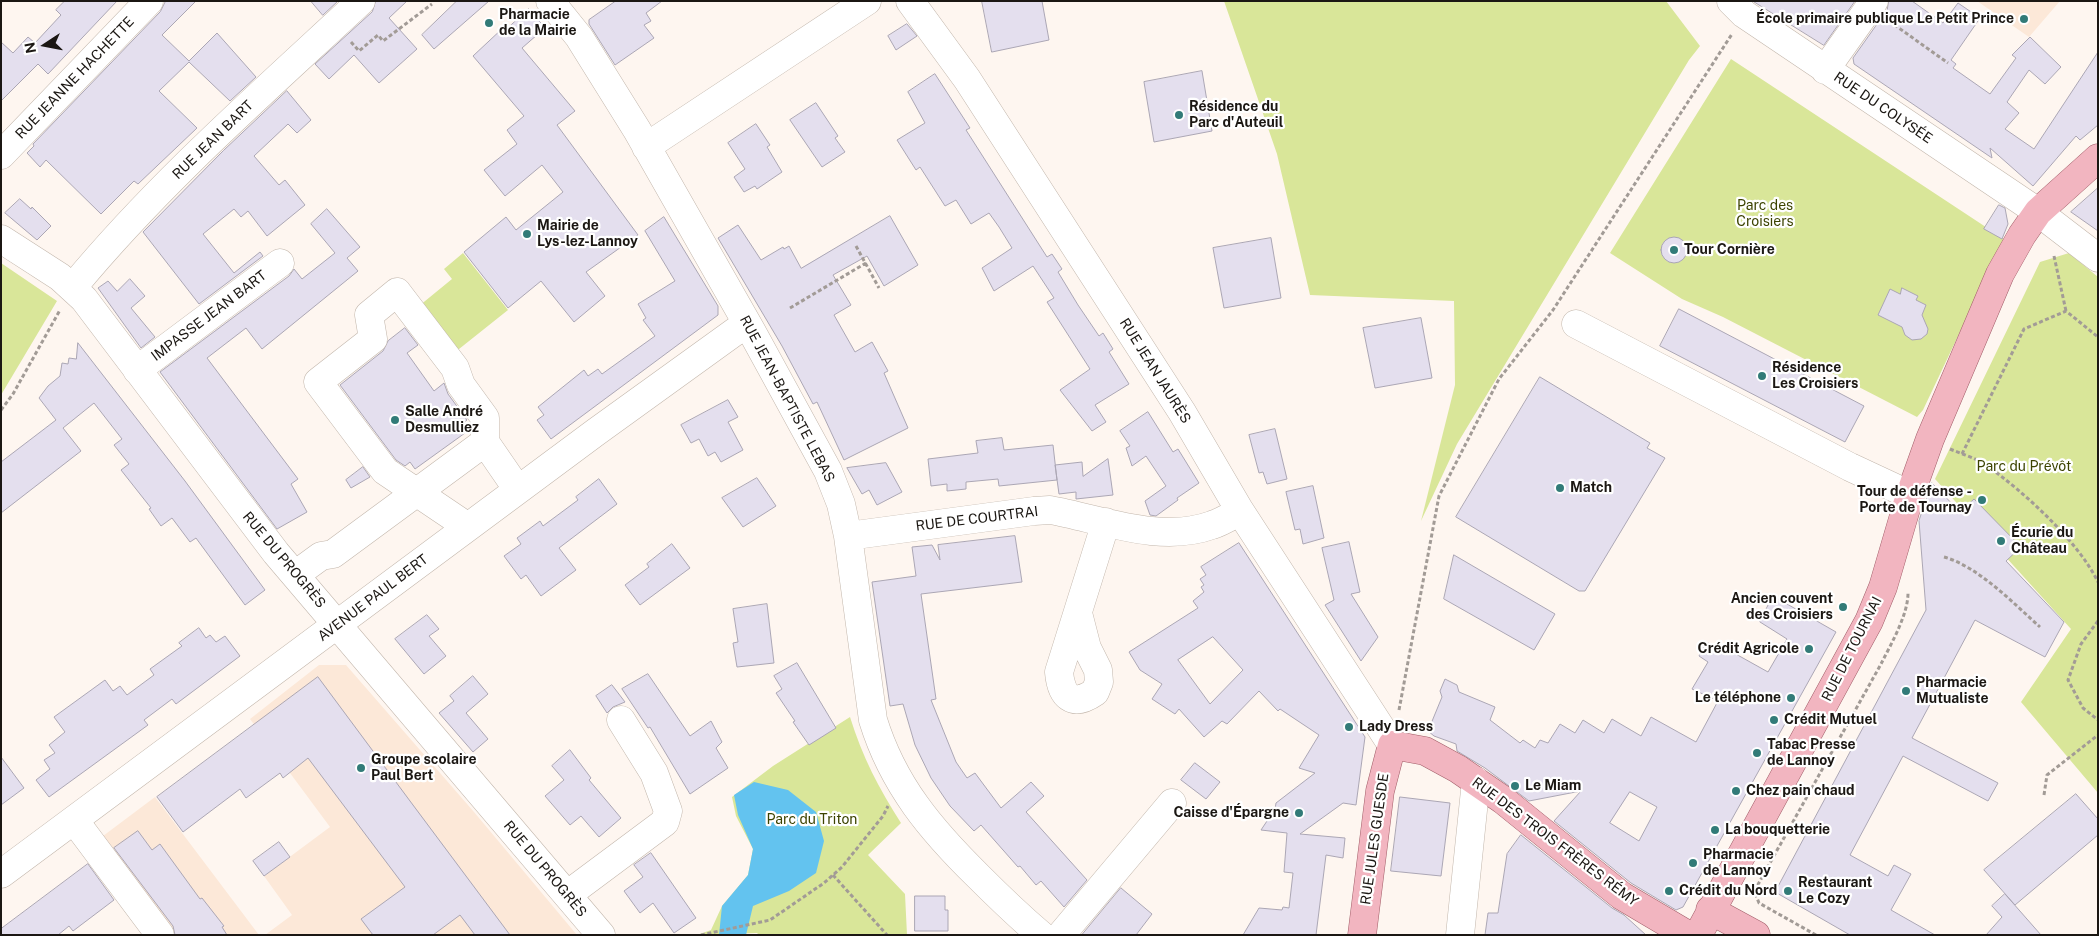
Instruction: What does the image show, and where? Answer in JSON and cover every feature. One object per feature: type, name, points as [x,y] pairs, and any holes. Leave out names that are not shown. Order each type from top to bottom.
[{"type":"main road","name":"RUE DE TOURNAI","points":[[1698,935],[1861,637],[1883,587],[1910,495],[1930,439],[2000,274],[2022,235],[2038,212],[2098,158]]},
{"type":"main road","name":"RUE DES TROIS FRÈRES RÉMY","points":[[1392,745],[1424,751],[1451,764],[1503,800],[1622,896],[1688,935]]},
{"type":"main road","name":"RUE JULES GUESDE","points":[[1362,935],[1380,792],[1392,745]]},
{"type":"main road","points":[[1710,910],[1756,935]]},
{"type":"street","name":"RUE JEANNE HACHETTE","points":[[1,155],[149,1]]},
{"type":"street","name":"RUE JEAN BART","points":[[73,287],[137,215],[182,170],[361,1]]},
{"type":"street","points":[[646,147],[867,1]]},
{"type":"street","name":"RUE JEAN JAURÈS","points":[[910,1],[955,61],[994,120],[1182,412],[1240,511],[1392,745]]},
{"type":"street","name":"RUE DU COLYSÉE","points":[[1731,1],[1744,14],[1825,70],[2064,230],[2098,258]]},
{"type":"street","points":[[1825,70],[1872,4]]},
{"type":"street","name":"RUE JEAN-BAPTISTE LEBAS","points":[[563,5],[821,455],[841,504],[848,536],[873,720],[882,745],[901,784],[918,811],[939,837],[1041,935]]},
{"type":"street","name":"RUE DU PROGRÈS","points":[[1,240],[60,277],[84,299],[256,529],[601,935]]},
{"type":"street","name":"IMPASSE JEAN BART","points":[[137,370],[280,263]]},
{"type":"street","points":[[468,527],[385,471],[318,382],[373,339],[369,315],[397,292],[456,368],[461,385],[484,418],[484,442],[518,490]]},
{"type":"street","name":"AVENUE PAUL BERT","points":[[1,874],[518,490],[747,323]]},
{"type":"street","points":[[1576,324],[1841,462],[1910,495]]},
{"type":"street","points":[[295,575],[321,556],[333,554],[484,442]]},
{"type":"street","name":"RUE DE COURTRAI","points":[[848,536],[1034,510],[1058,512],[1148,530],[1186,531],[1213,525],[1240,511]]},
{"type":"street","points":[[1078,613],[1106,522]]},
{"type":"street","points":[[568,896],[666,822],[668,811],[654,773],[621,720]]},
{"type":"street","points":[[1460,935],[1476,781]]},
{"type":"street","points":[[1061,935],[1172,803]]},
{"type":"street","points":[[74,820],[160,935]]},
{"type":"path","points":[[336,25],[359,51],[378,35],[383,41],[432,4]]},
{"type":"path","points":[[1872,4],[1948,63]]},
{"type":"path","points":[[2064,230],[2054,258],[2066,311],[2098,337]]},
{"type":"path","points":[[856,246],[879,288]]},
{"type":"path","points":[[790,308],[866,263]]},
{"type":"path","points":[[1,410],[13,394],[73,287]]},
{"type":"path","points":[[1962,454],[2024,329],[2066,311]]},
{"type":"path","points":[[1930,439],[1985,464],[2032,504],[2063,532],[2098,582]]},
{"type":"path","points":[[1944,557],[1956,560],[1997,589],[2040,626]]},
{"type":"path","points":[[2092,571],[2098,573]]},
{"type":"path","points":[[1392,745],[1416,619]]},
{"type":"path","points":[[2098,621],[2081,644],[2068,680],[2083,708],[2098,720]]},
{"type":"path","points":[[2044,795],[2047,775],[2098,735]]},
{"type":"path","points":[[702,935],[770,920],[833,875],[842,867],[883,816],[901,784]]},
{"type":"path","points":[[833,875],[887,935]]},
{"type":"path","points":[[1759,903],[1816,935]]},
{"type":"shaded area","name":"École primaire publique Le Petit Prince","points":[[1977,1],[2060,1],[2029,37]]},
{"type":"shaded area","name":"Groupe scolaire Paul Bert","points":[[319,665],[346,665],[474,812],[577,935],[265,935],[292,915],[264,876],[330,827],[250,719]]},
{"type":"shaded area","points":[[155,797],[259,935],[152,935],[87,848]]},
{"type":"green space","points":[[1224,1],[1666,1],[1700,46],[1689,60],[1457,444],[1421,521],[1455,385],[1454,301],[1310,295],[1277,154]]},
{"type":"green space","name":"Parc des Croisiers","points":[[1731,59],[2004,239],[1923,410],[1917,417],[1723,317],[1682,299],[1610,253]]},
{"type":"green space","points":[[463,253],[508,310],[454,353],[419,306],[452,279],[444,269]]},
{"type":"green space","name":"Parc du Prévôt","points":[[2069,253],[2098,277],[2098,793],[2021,702],[2071,629],[1935,479],[2040,262]]},
{"type":"green space","points":[[1,263],[57,301],[1,395]]},
{"type":"green space","name":"Parc du Triton","points":[[850,717],[872,772],[885,798],[901,823],[868,855],[905,894],[907,935],[759,935],[757,933],[697,935],[711,930],[722,906],[748,875],[753,849],[736,816],[732,797],[773,766]]},
{"type":"water","points":[[754,782],[788,790],[816,812],[824,841],[816,873],[789,891],[753,906],[746,935],[719,935],[722,906],[748,875],[753,849],[738,815],[734,795]]},
{"type":"building","points":[[65,1],[117,1],[48,74],[38,64],[1,101],[1,42],[13,53],[28,37],[35,43],[61,15],[56,10]]},
{"type":"building","points":[[166,1],[196,1],[162,35],[189,61],[217,33],[256,77],[230,101],[189,62],[159,91],[197,128],[138,184],[134,181],[101,214],[46,160],[40,167],[27,153],[34,146],[33,144],[160,12]]},
{"type":"building","points":[[311,1],[338,1],[323,15]]},
{"type":"building","points":[[376,1],[407,1],[389,18],[417,49],[379,83],[354,55],[329,79],[315,64],[372,12]]},
{"type":"building","points":[[457,1],[489,1],[434,49],[422,35]]},
{"type":"building","points":[[616,1],[662,1],[646,13],[651,21],[644,25],[654,38],[615,65],[589,24],[589,20]]},
{"type":"building","points":[[982,1],[1042,1],[1049,40],[992,52]]},
{"type":"building","points":[[1753,1],[1855,1],[1824,45]]},
{"type":"building","points":[[1889,1],[1912,1],[1943,23],[1958,3],[1980,18],[1951,60],[1956,64],[1953,68],[1990,94],[2016,58],[2012,55],[2030,37],[2061,67],[2045,84],[2029,70],[2007,102],[2019,113],[2005,129],[2034,149],[2098,52],[2098,125],[2080,140],[2076,136],[2033,186],[1990,148],[1992,158],[1854,64],[1853,58],[1887,10]]},
{"type":"building","points":[[529,9],[545,28],[522,48],[575,111],[557,125],[638,235],[586,272],[605,296],[574,322],[541,281],[508,308],[464,252],[506,217],[516,230],[563,192],[542,165],[505,196],[484,170],[517,144],[507,130],[524,116],[473,56],[504,27],[506,29]]},
{"type":"building","points":[[907,24],[917,36],[896,50],[888,36]]},
{"type":"building","name":"Résidence du Parc d'Auteuil","points":[[1202,71],[1212,131],[1154,142],[1144,82]]},
{"type":"building","points":[[935,74],[970,128],[966,130],[1047,257],[1052,254],[1062,269],[1058,272],[1078,305],[1099,336],[1103,333],[1113,349],[1109,352],[1129,384],[1095,405],[1106,422],[1092,431],[1060,390],[1090,369],[1047,302],[1054,298],[1033,266],[994,291],[982,268],[1012,248],[999,227],[989,213],[971,224],[956,200],[945,206],[920,167],[916,170],[897,140],[925,123],[908,92]]},
{"type":"building","points":[[287,91],[311,120],[297,133],[288,124],[254,156],[279,185],[285,180],[305,205],[267,236],[248,211],[241,217],[234,209],[203,234],[234,273],[260,252],[263,256],[199,304],[143,232],[223,151]]},
{"type":"building","points":[[816,103],[838,136],[835,138],[845,152],[822,167],[790,120]]},
{"type":"building","points":[[756,124],[770,145],[767,147],[782,172],[757,189],[755,186],[744,192],[734,177],[745,169],[728,143]]},
{"type":"building","points":[[2098,188],[2098,231],[2071,212]]},
{"type":"building","points":[[20,199],[31,209],[32,207],[51,226],[37,240],[5,213]]},
{"type":"building","points":[[1999,205],[2005,208],[2008,224],[2002,239],[1984,229]]},
{"type":"building","points":[[327,209],[360,247],[347,258],[358,271],[262,349],[246,328],[207,358],[298,479],[291,484],[307,512],[277,529],[160,372],[289,276],[294,269],[302,279],[335,253],[311,224]]},
{"type":"building","points":[[890,216],[918,265],[884,286],[867,256],[833,275],[851,305],[834,315],[855,352],[872,342],[888,371],[884,373],[908,428],[844,460],[817,402],[813,404],[782,346],[718,238],[738,225],[761,260],[783,247],[784,249],[789,246],[801,268]]},
{"type":"building","points":[[664,217],[718,306],[718,315],[551,439],[537,420],[544,415],[538,407],[584,370],[588,376],[598,369],[602,374],[655,336],[643,320],[646,318],[638,304],[675,281],[645,231]]},
{"type":"building","name":"Tour Cornière","points":[[1674,237],[1683,241],[1687,250],[1683,259],[1674,263],[1665,259],[1661,250],[1665,241]]},
{"type":"building","points":[[1271,238],[1281,298],[1224,308],[1213,248]]},
{"type":"building","points":[[130,279],[145,296],[131,308],[155,337],[141,348],[98,288],[108,281],[117,291]]},
{"type":"building","points":[[1902,288],[1918,296],[1916,300],[1926,305],[1922,315],[1928,329],[1927,334],[1921,339],[1912,340],[1905,335],[1902,327],[1878,315],[1890,289],[1900,294]]},
{"type":"building","name":"Résidence Les Croisiers","points":[[1679,309],[1864,406],[1845,442],[1660,346]]},
{"type":"building","points":[[1421,318],[1432,378],[1375,388],[1363,328]]},
{"type":"building","points":[[405,328],[418,345],[407,353],[434,391],[444,383],[448,394],[467,420],[460,426],[465,433],[415,469],[410,462],[405,466],[396,460],[340,385],[383,351],[388,341]]},
{"type":"building","points":[[78,343],[185,481],[265,590],[245,605],[196,538],[190,542],[172,518],[161,526],[149,509],[151,508],[121,470],[129,464],[114,445],[122,439],[94,403],[63,428],[81,451],[1,513],[1,462],[56,420],[39,398],[48,386],[60,376],[62,363],[68,364],[69,358],[76,359]]},
{"type":"building","name":"Match","points":[[1540,377],[1650,443],[1647,448],[1665,458],[1585,591],[1579,591],[1456,517]]},
{"type":"building","points":[[728,400],[738,417],[728,422],[743,450],[721,462],[715,452],[708,456],[699,439],[691,443],[681,425]]},
{"type":"building","points":[[1148,412],[1173,452],[1178,449],[1199,483],[1156,516],[1150,515],[1145,501],[1166,486],[1146,456],[1132,466],[1126,448],[1130,446],[1120,431]]},
{"type":"building","points":[[1275,429],[1287,479],[1267,484],[1263,472],[1259,473],[1249,435]]},
{"type":"building","points":[[1002,438],[1004,450],[1053,445],[1057,480],[999,486],[998,479],[966,482],[966,489],[947,491],[947,484],[931,486],[928,459],[978,453],[976,441]]},
{"type":"building","points":[[1108,459],[1113,495],[1076,499],[1076,492],[1059,494],[1055,465],[1082,462],[1083,476]]},
{"type":"building","points":[[886,463],[902,492],[877,505],[869,490],[862,494],[847,468]]},
{"type":"building","points":[[363,467],[370,477],[351,488],[346,480]]},
{"type":"building","points":[[757,478],[776,506],[743,527],[722,498]]},
{"type":"building","points":[[599,479],[617,504],[559,548],[576,570],[541,596],[526,575],[521,579],[504,556],[521,544],[517,538],[540,521],[543,526],[578,500],[576,497]]},
{"type":"building","points":[[1932,483],[1960,512],[1974,499],[2021,547],[2006,561],[2064,622],[2045,657],[1975,620],[1912,738],[1998,783],[1988,801],[1903,756],[1850,855],[1888,876],[1894,865],[1911,874],[1891,910],[1935,935],[1850,935],[1775,892],[1926,610],[1919,521]]},
{"type":"building","points":[[1313,486],[1324,538],[1303,544],[1300,529],[1295,530],[1286,492]]},
{"type":"building","points":[[1015,536],[1022,582],[921,594],[936,699],[931,700],[956,762],[967,778],[975,773],[1001,808],[1031,782],[1044,796],[1026,812],[1087,880],[1064,907],[1041,881],[1036,885],[981,825],[974,831],[950,806],[931,778],[915,745],[903,704],[890,706],[872,582],[916,576],[912,547],[932,545],[940,560],[938,545]]},
{"type":"building","points":[[1349,542],[1360,592],[1351,594],[1378,637],[1361,661],[1325,605],[1334,600],[1322,548]]},
{"type":"building","points":[[1239,543],[1365,737],[1356,805],[1343,803],[1300,834],[1345,838],[1343,858],[1326,855],[1316,935],[1243,935],[1259,908],[1282,910],[1283,907],[1289,908],[1293,873],[1284,872],[1287,833],[1261,830],[1275,809],[1276,803],[1315,773],[1299,768],[1319,735],[1280,709],[1278,711],[1259,691],[1227,724],[1222,721],[1204,737],[1179,709],[1175,714],[1152,699],[1162,684],[1140,670],[1129,652],[1198,608],[1193,601],[1204,592],[1201,587],[1204,585],[1200,579],[1206,575],[1201,567]],"holes":[[[1213,637],[1243,670],[1210,704],[1178,660]]]},
{"type":"building","points":[[672,544],[690,568],[640,605],[625,585],[649,567],[647,564]]},
{"type":"building","points":[[1454,555],[1555,614],[1534,650],[1444,599]]},
{"type":"building","points":[[1773,596],[1836,632],[1683,907],[1676,910],[1631,883],[1554,821],[1581,791],[1529,801],[1485,768],[1457,751],[1456,744],[1434,736],[1428,731],[1442,697],[1440,691],[1445,679],[1457,685],[1459,692],[1495,707],[1490,720],[1520,743],[1523,740],[1535,748],[1540,740],[1548,743],[1560,724],[1575,733],[1583,720],[1604,733],[1612,719],[1641,736],[1651,717],[1696,742],[1718,701],[1692,689],[1708,662],[1699,656],[1706,642],[1723,650],[1725,648],[1768,672],[1787,639],[1760,622]],"holes":[[[1630,792],[1657,807],[1639,841],[1610,823]]]},
{"type":"building","points":[[767,604],[774,663],[737,667],[733,643],[738,642],[733,609]]},
{"type":"building","points":[[427,615],[439,629],[429,636],[446,656],[424,674],[395,639]]},
{"type":"building","points":[[199,628],[206,638],[210,635],[216,642],[225,636],[240,656],[176,704],[172,699],[144,720],[148,725],[49,797],[36,780],[50,769],[44,760],[55,753],[49,745],[65,732],[54,717],[105,680],[113,691],[120,686],[127,695],[154,675],[150,669],[182,646],[179,643]]},
{"type":"building","points":[[797,663],[836,728],[809,745],[776,693],[782,689],[774,676]]},
{"type":"building","points":[[648,674],[690,736],[711,721],[722,742],[716,748],[728,768],[690,794],[650,727],[648,728],[622,689]]},
{"type":"building","points":[[473,676],[488,694],[466,713],[488,739],[473,752],[439,713],[454,701],[450,696]]},
{"type":"building","points":[[318,677],[510,935],[475,935],[460,915],[433,935],[373,935],[361,919],[405,887],[308,758],[283,778],[280,773],[246,798],[240,789],[183,832],[157,797]]},
{"type":"building","points":[[612,685],[625,702],[613,707],[607,713],[596,696]]},
{"type":"building","points":[[570,750],[591,778],[589,780],[621,818],[599,837],[581,816],[570,825],[545,796],[564,780],[552,766]]},
{"type":"building","points":[[1,757],[24,788],[1,805]]},
{"type":"building","points":[[1195,763],[1220,782],[1206,799],[1181,780]]},
{"type":"building","points":[[2076,794],[2098,819],[2098,835],[2015,905],[1984,870]]},
{"type":"building","points":[[1400,797],[1450,803],[1441,876],[1391,871]]},
{"type":"building","points":[[138,831],[152,850],[160,844],[200,899],[202,898],[224,926],[222,927],[227,935],[175,935],[173,926],[114,848]]},
{"type":"building","points":[[1521,835],[1612,908],[1624,915],[1646,935],[1485,935],[1488,913],[1498,913],[1507,854]]},
{"type":"building","points":[[279,842],[290,857],[264,876],[253,861]]},
{"type":"building","points":[[651,853],[696,918],[674,933],[653,903],[640,913],[624,891],[643,877],[634,865]]},
{"type":"building","points":[[88,864],[114,900],[73,931],[69,926],[58,935],[1,935],[1,929]]},
{"type":"building","points":[[1121,888],[1152,914],[1136,935],[1082,935]]},
{"type":"building","points":[[2005,894],[2041,935],[1986,935],[2002,917],[1992,906]]},
{"type":"building","points":[[915,896],[945,896],[945,910],[948,910],[948,931],[915,931]]},
{"type":"place","name":"École primaire publique Le Petit Prince","points":[[2024,19]]},
{"type":"place","name":"Pharmacie de la Mairie","points":[[489,23]]},
{"type":"place","name":"Résidence du Parc d'Auteuil","points":[[1179,115]]},
{"type":"place","name":"Mairie de Lys-lez-Lannoy","points":[[527,234]]},
{"type":"place","name":"Tour Cornière","points":[[1674,250]]},
{"type":"place","name":"Résidence Les Croisiers","points":[[1762,376]]},
{"type":"place","name":"Salle André Desmulliez","points":[[395,420]]},
{"type":"place","name":"Match","points":[[1560,488]]},
{"type":"place","name":"Tour de défense - Porte de Tournay","points":[[1982,500]]},
{"type":"place","name":"Écurie du Château","points":[[2001,541]]},
{"type":"place","name":"Ancien couvent des Croisiers","points":[[1843,607]]},
{"type":"place","name":"Crédit Agricole","points":[[1809,649]]},
{"type":"place","name":"Pharmacie Mutualiste","points":[[1906,691]]},
{"type":"place","name":"Le téléphone","points":[[1791,698]]},
{"type":"place","name":"Crédit Mutuel","points":[[1774,720]]},
{"type":"place","name":"Lady Dress","points":[[1349,727]]},
{"type":"place","name":"Tabac Presse de Lannoy","points":[[1757,753]]},
{"type":"place","name":"Groupe scolaire Paul Bert","points":[[361,768]]},
{"type":"place","name":"Le Miam","points":[[1515,786]]},
{"type":"place","name":"Chez pain chaud","points":[[1736,791]]},
{"type":"place","name":"Caisse d'Épargne","points":[[1299,813]]},
{"type":"place","name":"La bouquetterie","points":[[1715,830]]},
{"type":"place","name":"Pharmacie de Lannoy","points":[[1693,863]]},
{"type":"place","name":"Crédit du Nord","points":[[1669,891]]},
{"type":"place","name":"Restaurant Le Cozy","points":[[1788,891]]}]
